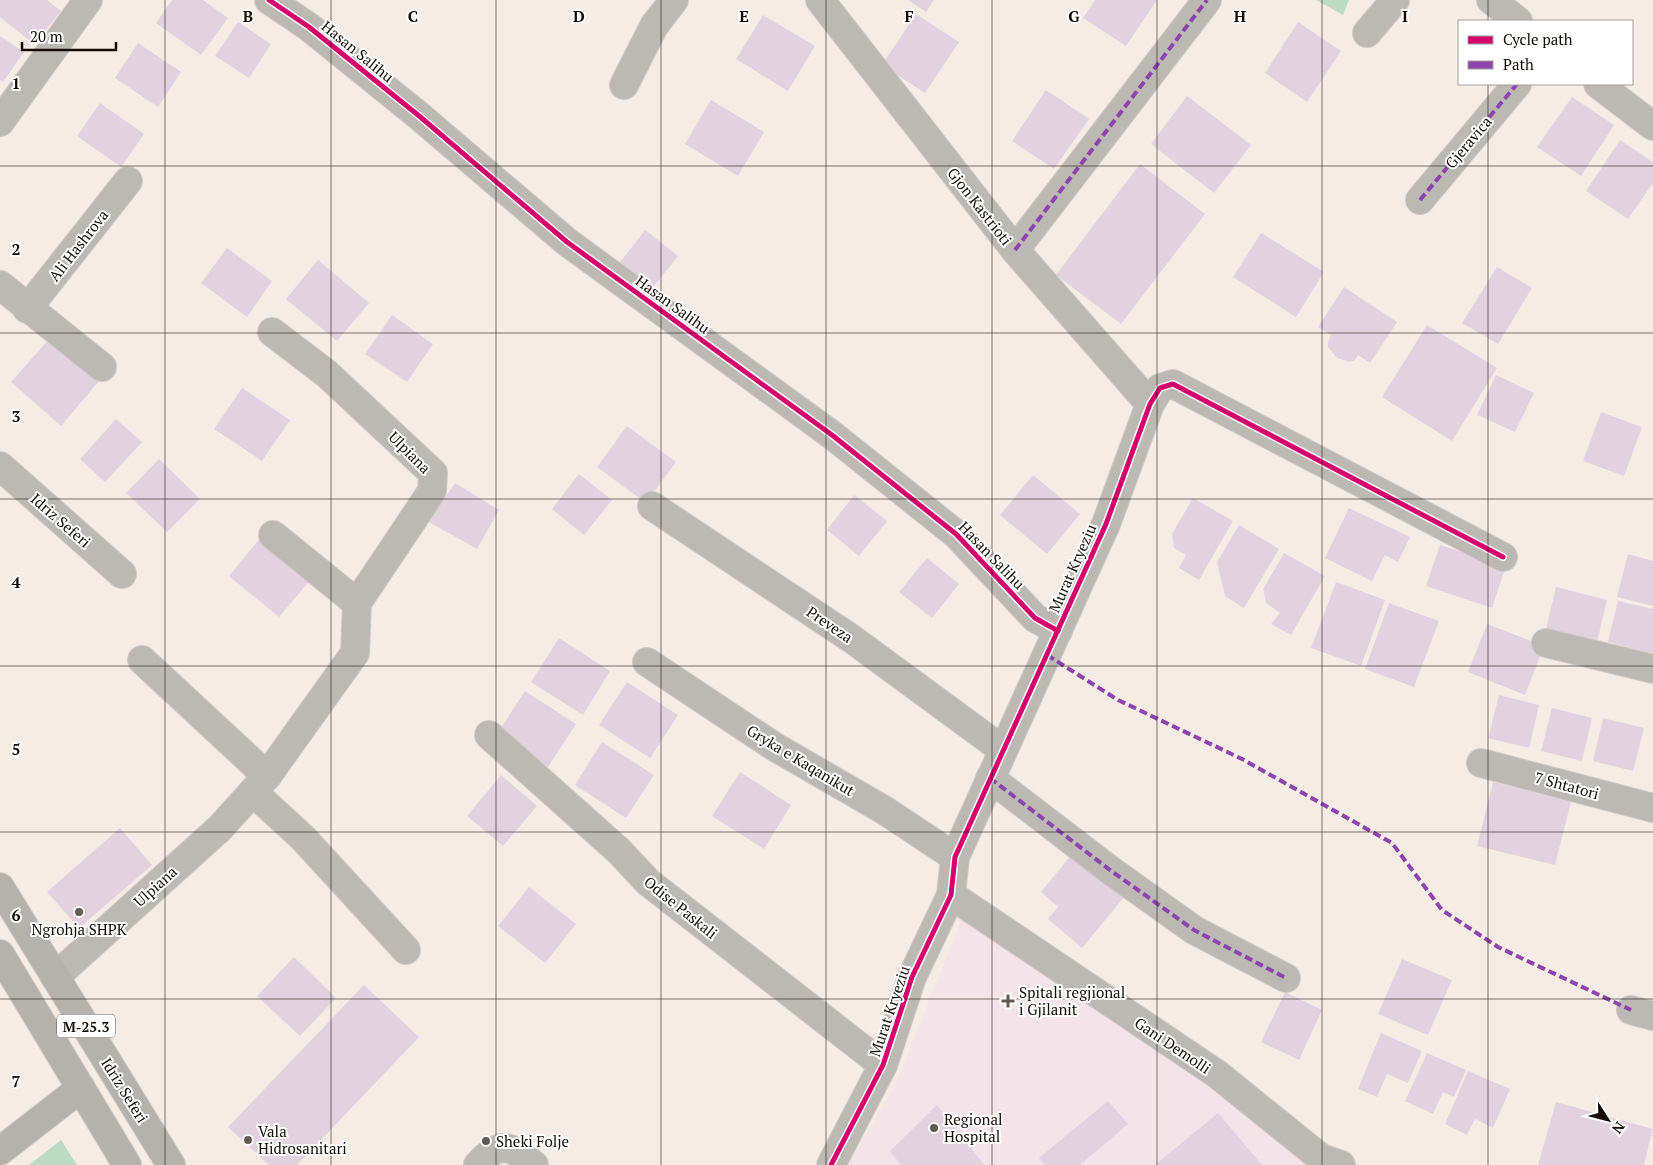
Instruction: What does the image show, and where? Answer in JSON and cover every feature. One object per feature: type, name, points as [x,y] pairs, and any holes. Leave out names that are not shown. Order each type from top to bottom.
[{"type":"main road","name":"Idriz Seferi","points":[[0,887],[171,1165]]},
{"type":"main road","name":"M-25.3","points":[[0,954],[127,1165]]},
{"type":"main road","points":[[0,1151],[81,1088]]},
{"type":"street","points":[[0,122],[88,0]]},
{"type":"street","name":"Hasan Salihu","points":[[269,0],[309,27],[418,115],[567,242],[832,435],[956,534],[1035,618],[1058,631]]},
{"type":"street","points":[[624,85],[654,26],[674,0]]},
{"type":"street","name":"Gjon Kastrioti","points":[[820,0],[1015,250],[1150,404]]},
{"type":"street","points":[[1015,250],[1207,0]]},
{"type":"street","points":[[1367,33],[1395,0]]},
{"type":"street","points":[[1492,0],[1517,20]]},
{"type":"street","name":"Gjeravica","points":[[1420,200],[1516,85]]},
{"type":"street","points":[[1599,85],[1653,126]]},
{"type":"street","name":"Ali Hashrova","points":[[28,309],[128,181]]},
{"type":"street","points":[[0,285],[102,367]]},
{"type":"street","name":"Ulpiana","points":[[56,977],[220,828],[260,784],[355,653],[357,603],[432,490],[434,473],[327,374],[272,332]]},
{"type":"street","name":"Murat Kryeziu","points":[[831,1165],[883,1065],[912,978],[951,894],[955,857],[1106,524],[1150,404],[1160,388],[1172,384],[1503,556]]},
{"type":"street","name":"Idriz Seferi","points":[[0,466],[122,574]]},
{"type":"street","name":"Preveza","points":[[652,506],[852,639],[1003,750]]},
{"type":"street","points":[[273,535],[357,603]]},
{"type":"street","points":[[1546,643],[1653,669]]},
{"type":"street","points":[[142,660],[260,784],[304,838],[406,950]]},
{"type":"street","name":"Gryka e Kaqanikut","points":[[647,662],[775,748],[884,810],[955,857]]},
{"type":"street","name":"Odise Paskali","points":[[489,735],[618,851],[648,882],[883,1065]]},
{"type":"street","name":"7 Shtatori","points":[[1481,762],[1653,808]]},
{"type":"street","points":[[990,778],[1110,870],[1194,930],[1286,978]]},
{"type":"street","name":"Gani Demolli","points":[[951,894],[1217,1074],[1321,1158],[1341,1165]]},
{"type":"street","points":[[478,1165],[497,1148],[508,1148],[519,1152],[534,1165]]},
{"type":"shaded area","name":"Spitali regjional i Gjilanit","points":[[962,918],[1214,1085],[1309,1165],[847,1165],[894,1088]]},
{"type":"green space","points":[[1316,0],[1349,0],[1343,15]]},
{"type":"green space","points":[[61,1140],[77,1165],[29,1165]]},
{"type":"building","points":[[0,0],[47,0],[61,11],[34,44],[0,17]]},
{"type":"building","points":[[172,0],[203,0],[228,18],[201,55],[156,23]]},
{"type":"building","points":[[908,0],[934,0],[926,12]]},
{"type":"building","points":[[1095,0],[1157,0],[1126,46],[1083,18]]},
{"type":"building","points":[[916,14],[959,42],[925,93],[882,65]]},
{"type":"building","points":[[763,15],[815,46],[788,91],[736,59]]},
{"type":"building","points":[[238,22],[271,44],[249,78],[215,56]]},
{"type":"building","points":[[1298,22],[1341,51],[1307,102],[1265,73]]},
{"type":"building","points":[[0,36],[24,52],[3,82],[0,80]]},
{"type":"building","points":[[138,43],[181,72],[158,107],[115,78]]},
{"type":"building","points":[[1046,90],[1089,119],[1054,169],[1012,141]]},
{"type":"building","points":[[1187,96],[1251,145],[1214,193],[1151,144]]},
{"type":"building","points":[[1572,97],[1614,125],[1581,176],[1537,147]]},
{"type":"building","points":[[711,100],[764,132],[738,176],[685,144]]},
{"type":"building","points":[[100,103],[144,134],[121,167],[77,136]]},
{"type":"building","points":[[1620,140],[1653,162],[1653,183],[1628,219],[1586,191]]},
{"type":"building","points":[[1140,164],[1205,214],[1121,324],[1056,275]]},
{"type":"building","points":[[645,230],[678,256],[650,291],[618,265]]},
{"type":"building","points":[[1261,233],[1324,272],[1296,317],[1233,277]]},
{"type":"building","points":[[227,248],[272,281],[247,317],[201,283]]},
{"type":"building","points":[[318,260],[369,303],[337,341],[286,299]]},
{"type":"building","points":[[1497,267],[1532,288],[1498,344],[1462,323]]},
{"type":"building","points":[[1344,287],[1397,322],[1370,363],[1358,355],[1355,360],[1350,362],[1337,358],[1328,347],[1331,335],[1318,327]]},
{"type":"building","points":[[392,315],[433,344],[407,382],[365,354]]},
{"type":"building","points":[[1427,325],[1497,368],[1452,441],[1382,397]]},
{"type":"building","points":[[50,338],[99,381],[61,426],[11,382]]},
{"type":"building","points":[[1496,375],[1534,393],[1515,432],[1477,415]]},
{"type":"building","points":[[242,388],[290,420],[262,461],[214,429]]},
{"type":"building","points":[[1601,412],[1642,427],[1624,476],[1583,461]]},
{"type":"building","points":[[116,419],[142,442],[105,482],[80,459]]},
{"type":"building","points":[[627,426],[676,462],[646,503],[597,467]]},
{"type":"building","points":[[159,459],[200,499],[167,532],[126,493]]},
{"type":"building","points":[[579,474],[612,500],[584,535],[552,509]]},
{"type":"building","points":[[1033,475],[1080,514],[1047,554],[1000,515]]},
{"type":"building","points":[[455,483],[499,510],[477,549],[429,522]]},
{"type":"building","points":[[854,495],[887,521],[859,556],[827,530]]},
{"type":"building","points":[[1193,498],[1233,521],[1199,580],[1179,568],[1186,555],[1174,548],[1172,534]]},
{"type":"building","points":[[1349,508],[1410,537],[1398,562],[1385,555],[1372,581],[1325,558]]},
{"type":"building","points":[[1239,525],[1279,549],[1244,608],[1225,596],[1217,562]]},
{"type":"building","points":[[262,536],[312,578],[279,617],[229,576]]},
{"type":"building","points":[[1440,545],[1506,566],[1492,608],[1426,586]]},
{"type":"building","points":[[1284,553],[1325,576],[1291,635],[1271,624],[1280,613],[1266,603],[1263,589]]},
{"type":"building","points":[[1628,554],[1653,561],[1653,606],[1617,597]]},
{"type":"building","points":[[927,558],[959,584],[932,618],[899,592]]},
{"type":"building","points":[[1336,582],[1385,600],[1361,666],[1311,648]]},
{"type":"building","points":[[1556,587],[1607,600],[1597,642],[1546,629]]},
{"type":"building","points":[[1618,601],[1653,609],[1653,654],[1608,642]]},
{"type":"building","points":[[1389,603],[1439,621],[1414,687],[1365,669]]},
{"type":"building","points":[[1487,624],[1544,646],[1525,695],[1468,672]]},
{"type":"building","points":[[559,638],[610,671],[583,715],[531,682]]},
{"type":"building","points":[[627,682],[678,715],[650,758],[599,725]]},
{"type":"building","points":[[525,691],[576,724],[548,767],[497,734]]},
{"type":"building","points":[[1499,695],[1539,705],[1529,748],[1488,738]]},
{"type":"building","points":[[1552,708],[1592,718],[1582,761],[1541,751]]},
{"type":"building","points":[[1603,718],[1644,728],[1633,771],[1593,761]]},
{"type":"building","points":[[602,742],[654,775],[626,818],[575,785]]},
{"type":"building","points":[[740,772],[791,805],[764,849],[712,816]]},
{"type":"building","points":[[501,775],[537,806],[503,846],[467,816]]},
{"type":"building","points":[[1493,782],[1571,802],[1555,865],[1477,846]]},
{"type":"building","points":[[120,828],[152,865],[79,928],[47,892]]},
{"type":"building","points":[[1072,854],[1124,897],[1082,948],[1048,919],[1058,907],[1041,892]]},
{"type":"building","points":[[529,887],[576,924],[545,963],[498,926]]},
{"type":"building","points":[[294,957],[336,998],[300,1036],[257,996]]},
{"type":"building","points":[[1402,959],[1452,980],[1428,1035],[1378,1014]]},
{"type":"building","points":[[364,985],[419,1037],[297,1165],[269,1165],[228,1127]]},
{"type":"building","points":[[1285,992],[1322,1010],[1299,1060],[1261,1042]]},
{"type":"building","points":[[1381,1033],[1422,1051],[1408,1083],[1387,1074],[1377,1097],[1358,1089]]},
{"type":"building","points":[[1427,1053],[1466,1070],[1454,1097],[1443,1092],[1433,1114],[1405,1101]]},
{"type":"building","points":[[1468,1071],[1510,1089],[1493,1128],[1475,1119],[1467,1135],[1445,1124]]},
{"type":"building","points":[[1108,1101],[1128,1124],[1080,1165],[1044,1165],[1039,1158]]},
{"type":"building","points":[[1556,1102],[1653,1129],[1644,1165],[1538,1165]]},
{"type":"building","name":"Regional Hospital","points":[[937,1105],[984,1165],[901,1165],[890,1151]]},
{"type":"building","points":[[1218,1113],[1262,1165],[1155,1165]]},
{"type":"marked path","points":[[1015,250],[1207,0]]},
{"type":"marked path","points":[[1420,200],[1516,85]]},
{"type":"marked path","points":[[1047,655],[1118,700],[1242,759],[1392,843],[1442,910],[1498,947],[1631,1010]]},
{"type":"marked path","points":[[990,778],[1110,870],[1194,930],[1286,978]]},
{"type":"cycle path","points":[[269,0],[309,27],[418,115],[567,242],[832,435],[956,534],[1035,618],[1058,631]]},
{"type":"cycle path","points":[[831,1165],[883,1065],[912,977],[951,895],[955,857],[1106,524],[1150,404],[1160,388],[1173,384],[1503,557]]},
{"type":"place","name":"Ngrohja SHPK","points":[[79,912]]},
{"type":"place","name":"Spitali regjional i Gjilanit","points":[[1008,1001]]},
{"type":"place","name":"Regional Hospital","points":[[934,1128]]},
{"type":"place","name":"Vala Hidrosanitari","points":[[248,1140]]},
{"type":"place","name":"Sheki Folje","points":[[486,1141]]}]
